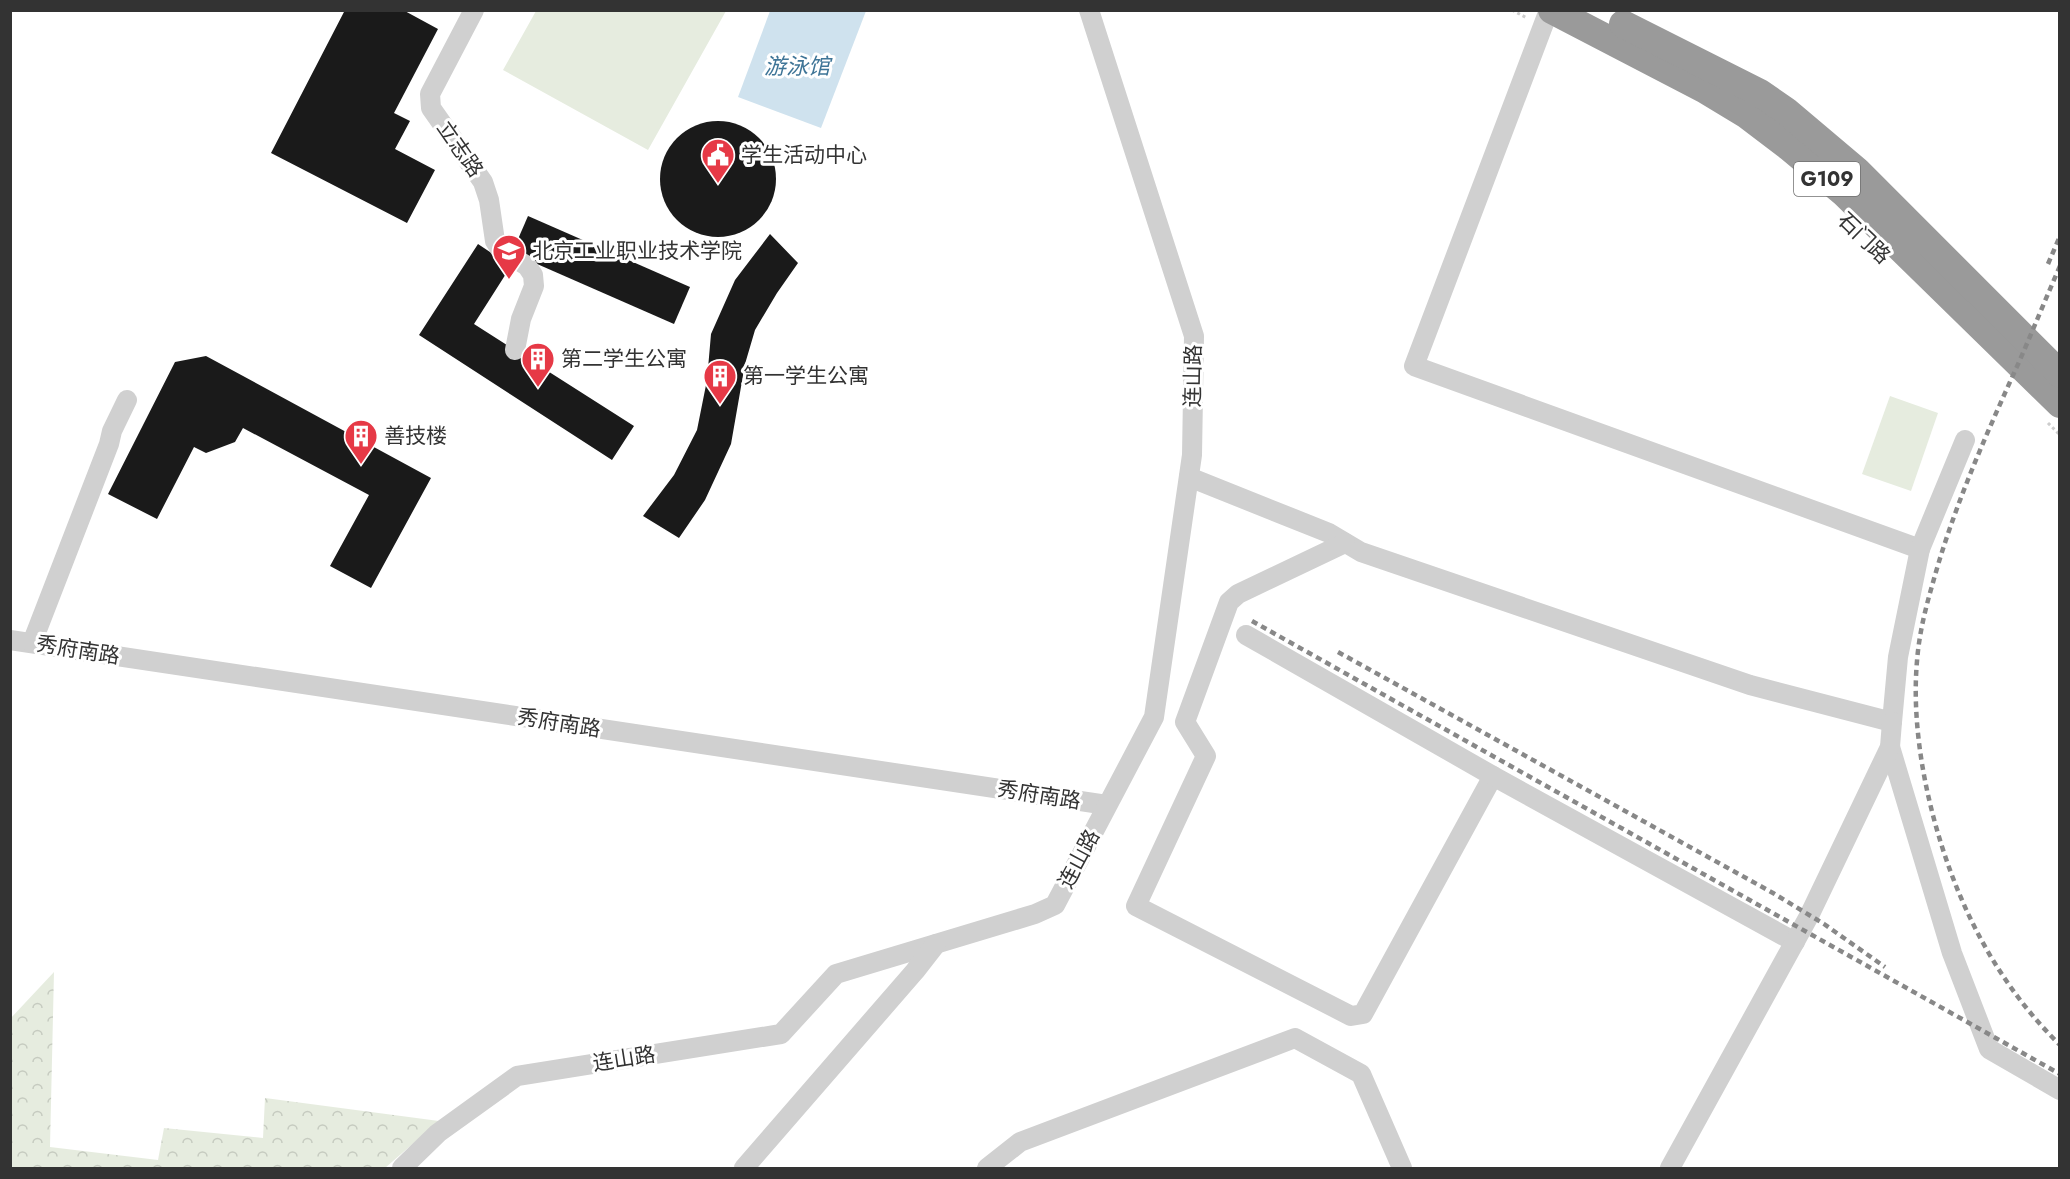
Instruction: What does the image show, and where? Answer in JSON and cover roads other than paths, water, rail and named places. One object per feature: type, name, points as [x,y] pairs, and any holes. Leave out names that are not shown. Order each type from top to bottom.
[{"type":"highway","name":"石门路","points":[[1595,10],[1760,93],[1786,111],[1857,171],[2060,374]]},
{"type":"highway","name":"石门路","points":[[1548,16],[1704,89],[1747,115],[1789,147],[1844,193],[2052,412]]},
{"type":"street","name":"立志路","points":[[474,10],[430,94],[431,108],[483,182],[489,200],[495,242],[500,249],[527,266],[533,275],[534,286],[521,319],[515,350]]},
{"type":"street","name":"连山路","points":[[402,1168],[438,1133],[516,1076],[781,1035],[836,974],[1035,914],[1055,905],[1154,717],[1192,455],[1194,336],[1089,10]]},
{"type":"street","points":[[1548,16],[1414,366],[1920,549]]},
{"type":"street","points":[[32,643],[110,444],[111,431],[127,400]]},
{"type":"street","points":[[1670,1168],[1809,916],[1890,747],[1898,657],[1920,549],[1965,440]]},
{"type":"street","points":[[1189,477],[1329,533],[1361,552],[1750,685],[1892,722]]},
{"type":"street","points":[[1185,722],[1229,602],[1239,594],[1345,543]]},
{"type":"street","points":[[1246,635],[1493,776],[1795,942]]},
{"type":"street","name":"秀府南路","points":[[10,640],[1107,806]]},
{"type":"street","points":[[1156,708],[1185,722],[1206,756],[1136,906],[1351,1016],[1363,1014],[1493,776]]},
{"type":"street","points":[[1890,747],[1953,953],[1989,1050],[2060,1090]]},
{"type":"street","points":[[744,1168],[936,944]]},
{"type":"street","points":[[987,1168],[1020,1142],[1295,1038],[1361,1074],[1402,1168]]},
{"type":"water","name":"游泳馆","points":[[770,11],[866,11],[821,128],[738,97]]},
{"type":"railway","points":[[2048,264],[2060,236]]},
{"type":"railway","points":[[2060,266],[1983,444],[1940,557],[1923,623],[1918,651],[1916,687],[1919,740],[1928,794],[1950,870],[1970,918],[1995,964],[2025,1006],[2060,1045]]},
{"type":"railway","points":[[1252,621],[2060,1074]]},
{"type":"railway","points":[[1338,652],[1773,893],[1824,924],[1885,967]]},
{"type":"place","name":"学生活动中心","points":[[718,184]]},
{"type":"place","name":"北京工业职业技术学院","points":[[509,280]]},
{"type":"place","name":"第二学生公寓","points":[[538,388]]},
{"type":"place","name":"第一学生公寓","points":[[720,405]]},
{"type":"place","name":"善技楼","points":[[361,465]]}]
